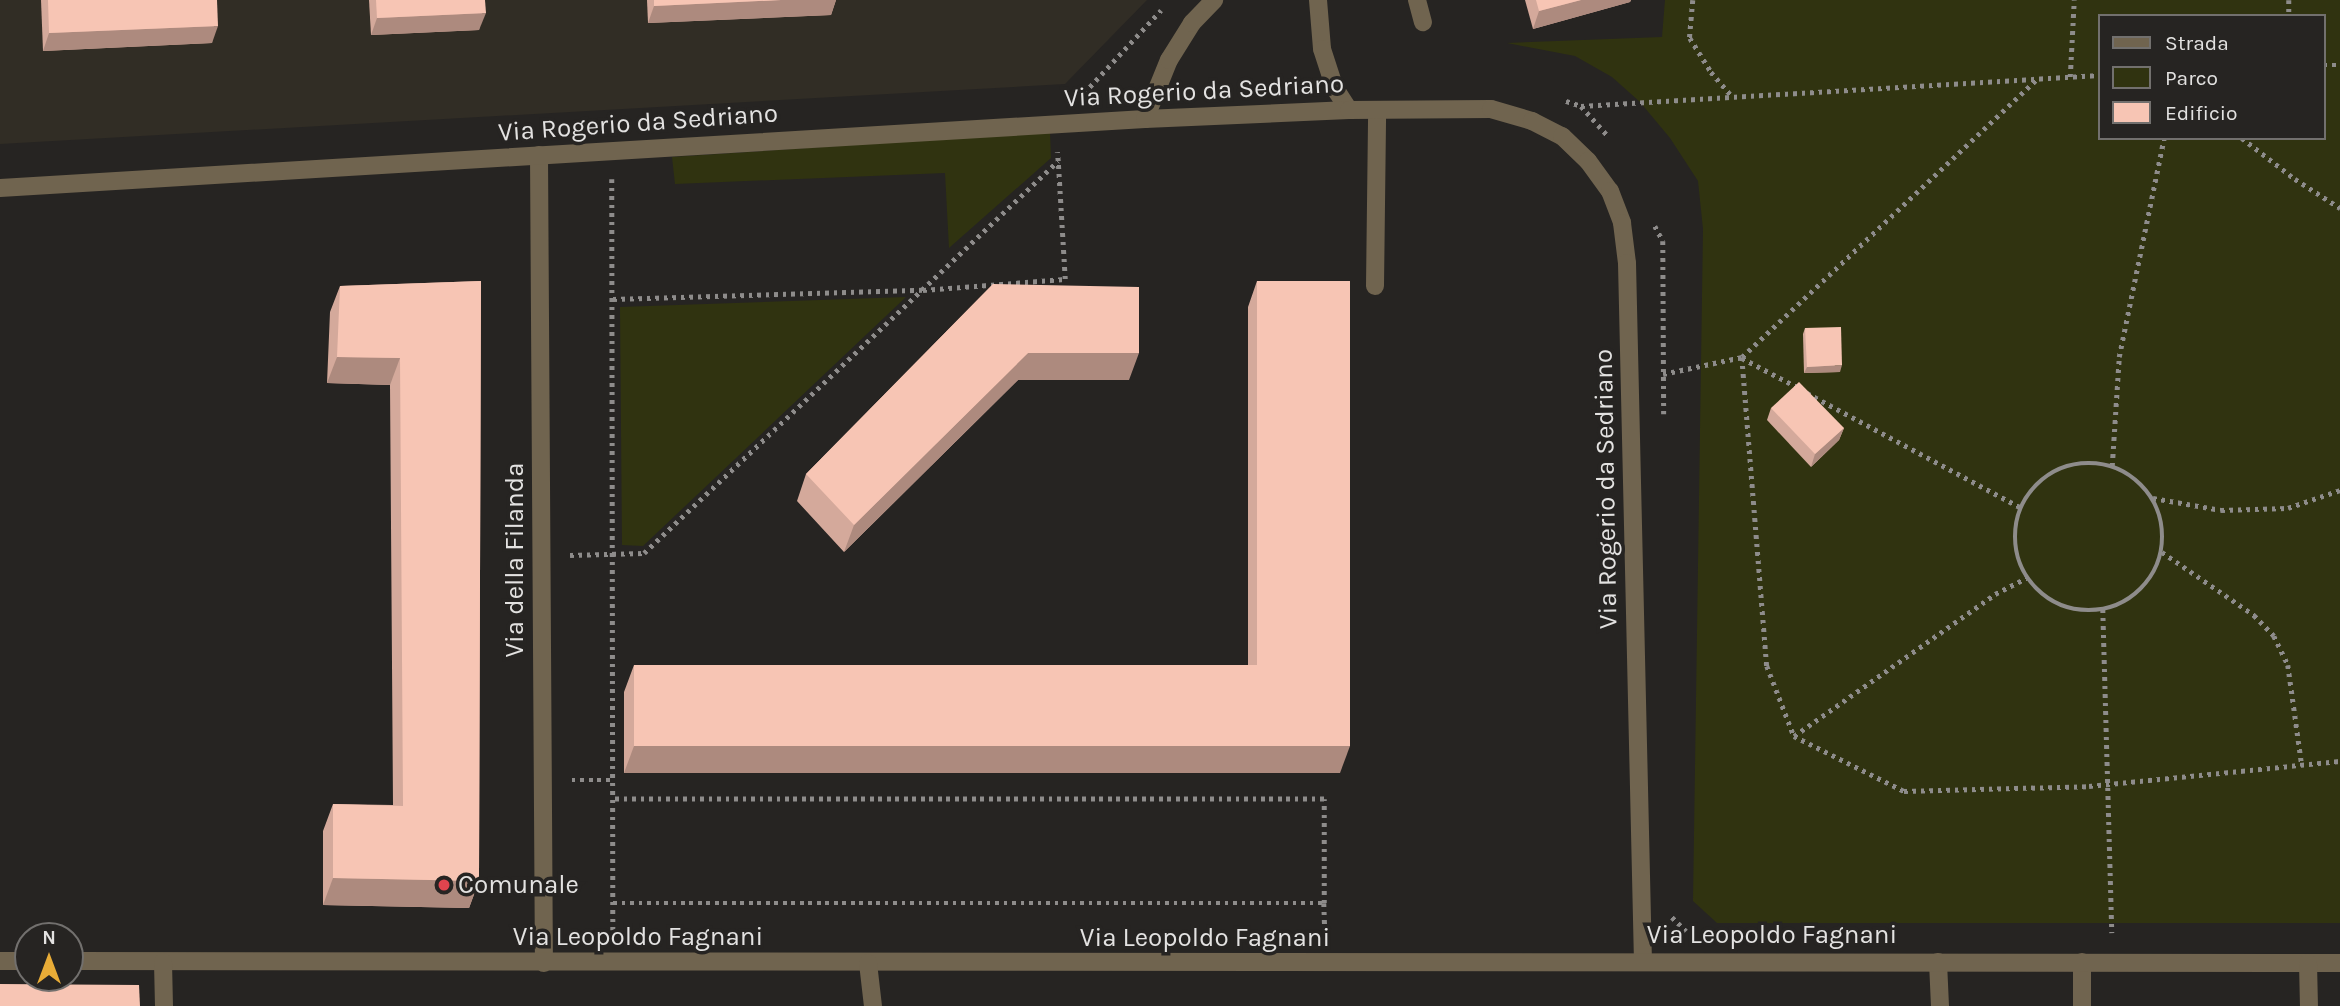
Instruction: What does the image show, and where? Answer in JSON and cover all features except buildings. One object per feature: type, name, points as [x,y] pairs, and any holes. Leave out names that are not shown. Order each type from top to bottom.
[{"type":"street","points":[[1145,119],[1169,60],[1192,23],[1214,0]]},
{"type":"street","points":[[1318,0],[1322,48],[1334,87],[1349,110]]},
{"type":"street","points":[[1417,0],[1423,23]]},
{"type":"street","name":"Via Rogerio da Sedriano","points":[[0,188],[1145,119],[1349,110],[1491,109],[1532,121],[1562,136],[1588,161],[1610,191],[1622,223],[1627,263],[1643,961]]},
{"type":"street","points":[[1375,286],[1377,110]]},
{"type":"street","name":"Via della Filanda","points":[[539,156],[544,963]]},
{"type":"street","name":"Via Leopoldo Fagnani","points":[[84,961],[1326,965],[1643,961],[2340,963]]},
{"type":"street","points":[[163,962],[164,1006]]},
{"type":"street","points":[[1938,962],[1940,1006]]},
{"type":"street","points":[[2082,962],[2082,1006]]},
{"type":"street","points":[[868,963],[873,1006]]},
{"type":"street","points":[[2308,963],[2309,1006]]},
{"type":"path","points":[[1082,94],[1171,0]]},
{"type":"path","points":[[1693,0],[1690,38],[1711,72],[1733,96]]},
{"type":"path","points":[[2070,77],[2074,0]]},
{"type":"path","points":[[1532,121],[1581,106],[2098,75]]},
{"type":"path","points":[[1630,376],[1664,374],[1742,358],[2039,77]]},
{"type":"path","points":[[1556,98],[1581,106],[1605,130],[1612,142]]},
{"type":"path","points":[[612,299],[923,290],[1065,279],[1056,125]]},
{"type":"path","points":[[2112,466],[2119,357],[2164,140]]},
{"type":"path","points":[[2245,140],[2284,171],[2340,208]]},
{"type":"path","points":[[612,150],[614,963]]},
{"type":"path","points":[[541,557],[644,553],[1058,161]]},
{"type":"path","points":[[1650,216],[1663,241],[1664,415]]},
{"type":"path","points":[[1742,358],[2020,507]]},
{"type":"path","points":[[1742,358],[1767,666],[1794,736],[1904,791],[2107,784],[2340,761]]},
{"type":"path","points":[[2086,462],[2112,466],[2135,478],[2152,498],[2162,522],[2162,552],[2152,576],[2136,595],[2113,608],[2092,611],[2067,608],[2043,596],[2026,578],[2017,557],[2014,532],[2020,507],[2035,485],[2056,470],[2086,462]]},
{"type":"path","points":[[2152,498],[2221,510],[2287,508],[2340,490]]},
{"type":"path","points":[[2162,552],[2254,615],[2274,636],[2287,665],[2302,766]]},
{"type":"path","points":[[1794,736],[1995,594],[2026,578]]},
{"type":"path","points":[[2103,609],[2114,962]]},
{"type":"path","points":[[543,780],[614,780]]},
{"type":"path","points":[[613,903],[1324,903],[1324,799],[614,799]]},
{"type":"path","points":[[1665,910],[1690,936]]},
{"type":"shaded area","points":[[0,0],[1147,0],[1065,84],[0,144]]},
{"type":"green space","points":[[1665,0],[2340,0],[2340,923],[1717,923],[1693,901],[1703,229],[1698,181],[1670,138],[1640,102],[1612,77],[1575,56],[1507,43],[1662,37]]},
{"type":"green space","points":[[1050,132],[1051,158],[949,248],[945,173],[675,184],[672,157]]},
{"type":"green space","points":[[906,297],[643,546],[622,545],[620,307]]},
{"type":"place","name":"Comunale","points":[[444,885]]}]
